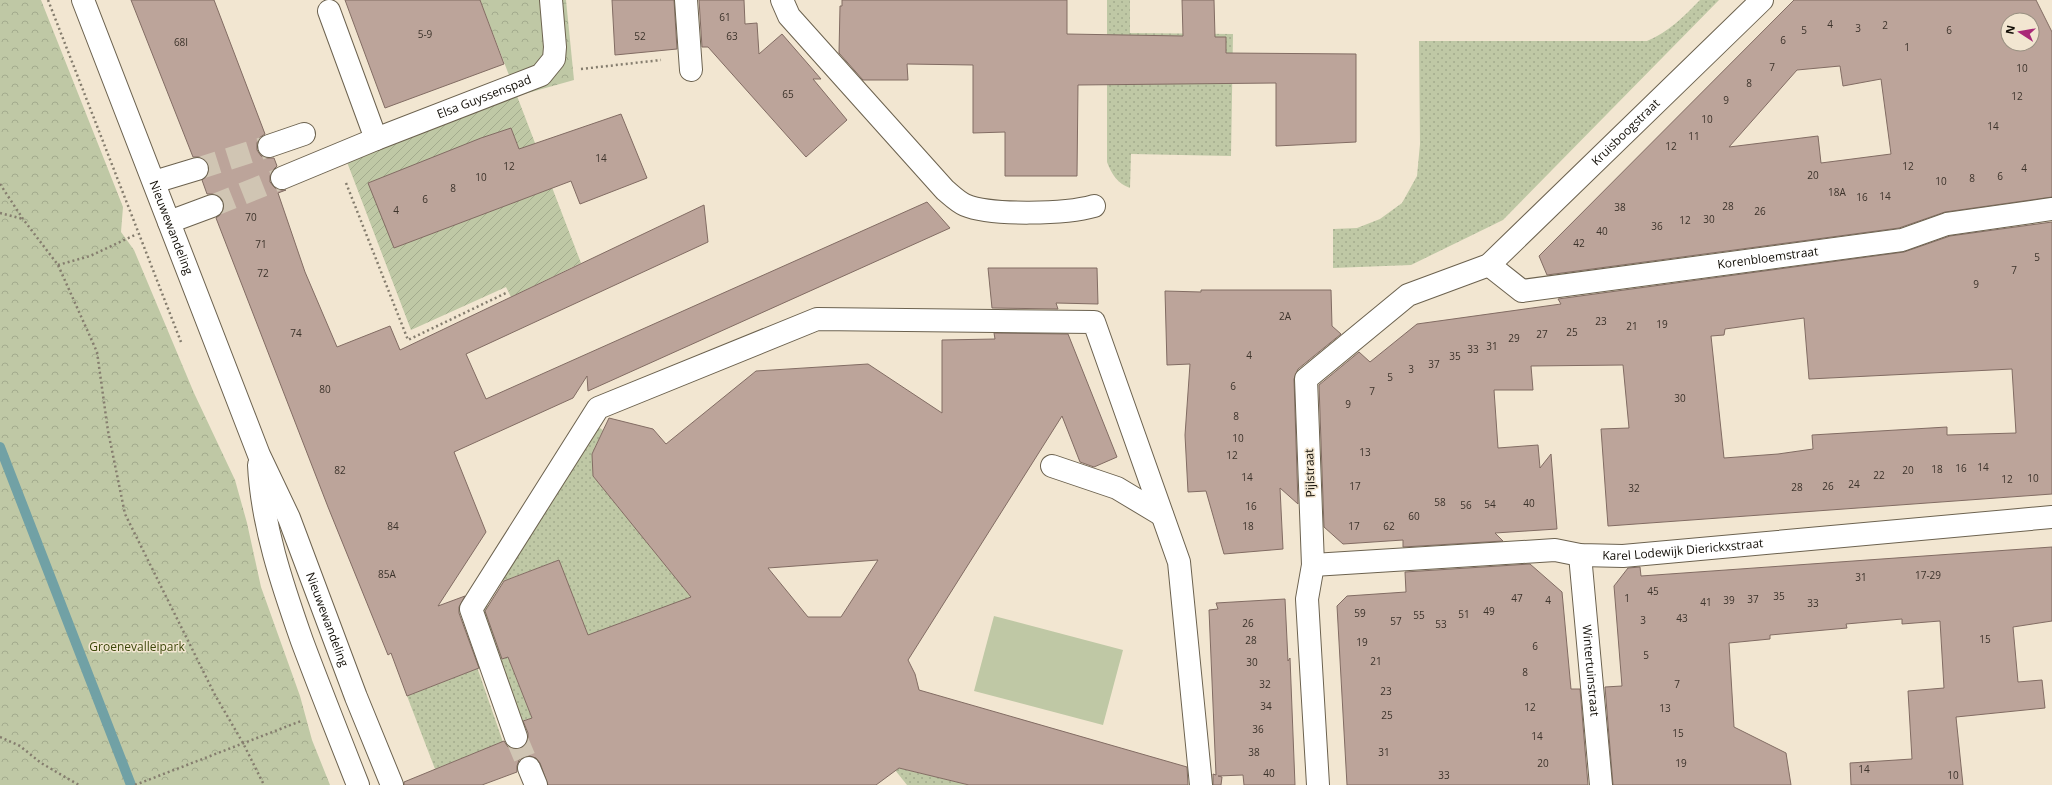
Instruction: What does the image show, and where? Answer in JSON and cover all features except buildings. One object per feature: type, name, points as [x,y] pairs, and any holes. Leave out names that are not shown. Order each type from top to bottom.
[{"type":"street","name":"Nieuwewandeling","points":[[84,0],[168,222],[259,455],[289,518],[356,697],[392,785]]},
{"type":"street","points":[[551,0],[555,47],[554,59]]},
{"type":"street","points":[[686,0],[690,63]]},
{"type":"street","points":[[782,0],[789,16],[945,190],[964,205],[990,212],[1078,211],[1094,206]]},
{"type":"street","name":"Kruisboogstraat","points":[[1489,265],[1762,0]]},
{"type":"street","points":[[329,11],[376,139]]},
{"type":"street","name":"Elsa Guyssenspad","points":[[282,178],[376,139],[541,75],[554,59]]},
{"type":"street","points":[[269,146],[304,134]]},
{"type":"street","points":[[154,182],[198,169]]},
{"type":"street","points":[[168,222],[212,206]]},
{"type":"street","name":"Korenbloemstraat","points":[[1489,265],[1522,291],[1902,240],[1947,224],[2052,209]]},
{"type":"street","name":"Pijlstraat","points":[[1318,785],[1307,599],[1314,565],[1306,379],[1408,295],[1489,265]]},
{"type":"street","points":[[516,737],[471,609],[598,408],[817,319],[1094,322],[1179,562],[1201,785]]},
{"type":"street","name":"Nieuwewandeling","points":[[259,455],[260,493],[282,586],[328,711],[358,785]]},
{"type":"street","points":[[1052,466],[1117,488],[1162,515]]},
{"type":"street","name":"Karel Lodewijk Dierickxstraat","points":[[1314,565],[1556,550],[1580,555],[1623,556],[2052,517]]},
{"type":"street","name":"Wintertuinstraat","points":[[1580,555],[1601,785]]},
{"type":"street","name":"Nieuwewandeling","points":[[340,741],[367,763],[376,785]]},
{"type":"path","points":[[554,59],[571,70],[690,63]]},
{"type":"path","points":[[336,156],[408,340],[508,292]]},
{"type":"path","points":[[0,184],[23,219],[58,265],[97,352],[108,431],[125,514],[215,695],[243,743],[264,785]]},
{"type":"path","points":[[0,212],[23,219]]},
{"type":"path","points":[[58,265],[90,256],[168,222]]},
{"type":"path","points":[[135,785],[328,711]]},
{"type":"path","points":[[0,737],[20,746],[41,764],[78,785]]},
{"type":"green space","name":"Groenevalleipark","points":[[0,0],[41,0],[123,207],[121,232],[134,250],[194,393],[235,480],[247,523],[261,587],[300,696],[312,740],[330,785],[0,785]]},
{"type":"green space","points":[[480,0],[566,0],[574,80],[517,96]]},
{"type":"green space","points":[[1107,0],[1130,0],[1130,33],[1233,34],[1231,156],[1131,154],[1130,188],[1122,184],[1116,178],[1107,162]]},
{"type":"green space","points":[[1700,0],[1719,0],[1503,220],[1411,265],[1333,268],[1333,229],[1357,228],[1380,219],[1402,203],[1417,176],[1420,144],[1419,41],[1647,41],[1662,33],[1682,18]]},
{"type":"green space","points":[[517,96],[581,263],[511,297],[506,287],[411,330],[347,162]],"holes":[[[511,128],[536,193],[368,183]]]},
{"type":"green space","points":[[595,425],[603,430],[592,454],[593,476],[719,631],[690,623],[658,609],[620,623],[600,667],[559,560],[501,582],[486,602],[532,718],[521,721],[480,608]]},
{"type":"green space","points":[[994,616],[1123,650],[1103,725],[974,691]]},
{"type":"green space","points":[[469,644],[503,742],[435,769],[407,696],[469,672],[460,647]]},
{"type":"green space","points":[[899,768],[969,785],[907,785],[895,770]]},
{"type":"waterway","points":[[0,447],[131,785]]},
{"type":"tunnel","points":[[197,169],[269,146]]},
{"type":"tunnel","points":[[212,206],[282,178]]},
{"type":"tunnel","points":[[516,737],[529,768]]}]
